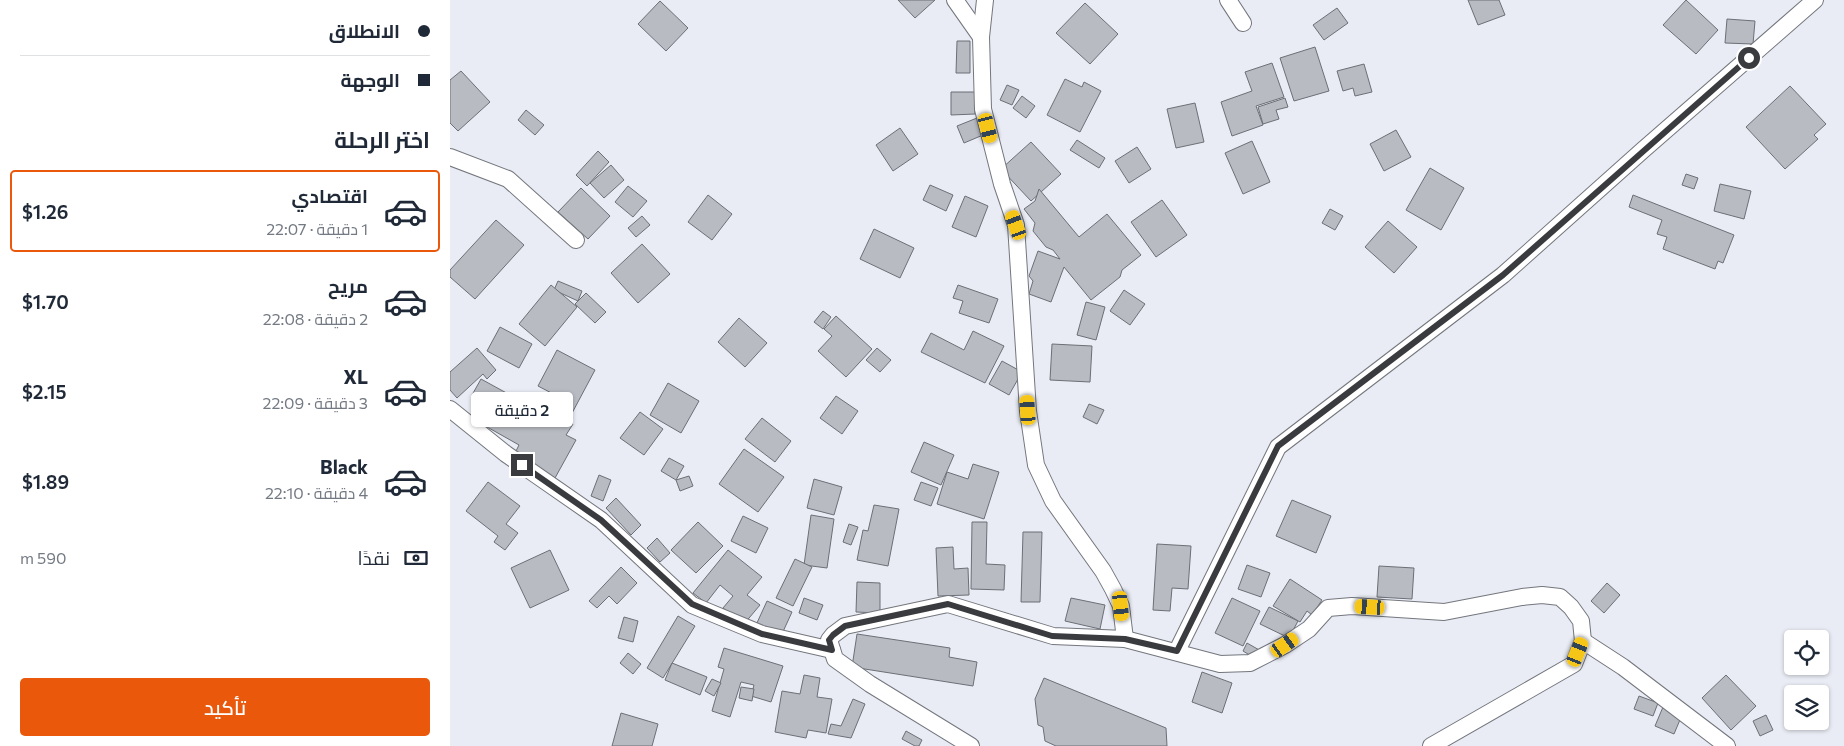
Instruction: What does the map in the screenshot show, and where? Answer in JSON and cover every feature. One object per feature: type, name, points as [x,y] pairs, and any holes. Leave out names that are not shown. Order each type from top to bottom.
[{"type":"street","points":[[955,0],[981,38]]},
{"type":"street","points":[[985,0],[981,38],[983,109],[1002,184],[1016,225],[1028,410],[1036,465],[1052,501],[1103,571],[1113,589],[1121,606],[1125,639]]},
{"type":"street","points":[[1228,0],[1242,23]]},
{"type":"street","points":[[1177,651],[1278,446],[1503,275],[1815,0]]},
{"type":"street","points":[[450,157],[508,179],[576,240]]},
{"type":"street","points":[[450,409],[506,454],[601,520],[692,604],[762,634],[832,650]]},
{"type":"street","points":[[971,746],[870,684],[835,659],[829,640],[845,626],[948,604],[1052,636],[1125,639],[1177,651],[1220,664],[1250,663],[1285,645],[1309,629],[1328,608],[1352,606],[1444,612],[1522,597],[1542,596],[1560,597],[1571,607],[1580,620],[1583,641],[1574,664],[1430,746]]},
{"type":"street","points":[[1583,641],[1623,667],[1727,746]]},
{"type":"building","points":[[898,0],[935,0],[915,18]]},
{"type":"building","points":[[1468,0],[1499,0],[1505,15],[1478,25]]},
{"type":"building","points":[[1686,0],[1718,30],[1696,54],[1663,25]]},
{"type":"building","points":[[660,1],[688,28],[666,51],[638,24]]},
{"type":"building","points":[[1085,3],[1118,34],[1090,64],[1056,33]]},
{"type":"building","points":[[1337,8],[1348,23],[1324,40],[1313,25]]},
{"type":"building","points":[[1727,19],[1755,21],[1753,44],[1725,43]]},
{"type":"building","points":[[957,41],[970,41],[970,73],[956,73]]},
{"type":"building","points":[[1315,47],[1329,91],[1294,101],[1280,58]]},
{"type":"building","points":[[1272,63],[1284,97],[1256,106],[1263,125],[1232,136],[1221,102],[1252,91],[1245,72]]},
{"type":"building","points":[[1364,64],[1372,92],[1355,96],[1353,88],[1343,91],[1337,71]]},
{"type":"building","points":[[461,71],[490,102],[458,131],[450,123],[450,80]]},
{"type":"building","points":[[1065,79],[1082,87],[1084,82],[1101,91],[1080,132],[1047,115]]},
{"type":"building","points":[[1007,85],[1019,90],[1012,105],[1000,100]]},
{"type":"building","points":[[1790,86],[1826,124],[1814,135],[1818,139],[1785,169],[1746,127]]},
{"type":"building","points":[[951,92],[975,92],[975,114],[951,115]]},
{"type":"building","points":[[1022,96],[1035,106],[1026,118],[1013,108]]},
{"type":"building","points":[[1285,98],[1288,107],[1276,110],[1279,119],[1263,124],[1258,107]]},
{"type":"building","points":[[1195,103],[1204,142],[1176,148],[1167,109]]},
{"type":"building","points":[[526,110],[544,125],[535,135],[518,120]]},
{"type":"building","points":[[977,118],[983,135],[964,143],[957,126]]},
{"type":"building","points":[[900,128],[918,154],[893,171],[876,145]]},
{"type":"building","points":[[1396,130],[1411,157],[1384,171],[1370,144]]},
{"type":"building","points":[[1077,140],[1105,158],[1099,168],[1070,150]]},
{"type":"building","points":[[1252,141],[1270,182],[1243,194],[1225,153]]},
{"type":"building","points":[[1031,142],[1061,174],[1031,201],[1001,169]]},
{"type":"building","points":[[1137,147],[1151,169],[1129,183],[1115,161]]},
{"type":"building","points":[[598,151],[609,162],[587,186],[576,175]]},
{"type":"building","points":[[611,165],[624,180],[604,198],[590,183]]},
{"type":"building","points":[[1430,168],[1464,188],[1441,230],[1406,210]]},
{"type":"building","points":[[1686,174],[1698,178],[1694,189],[1682,185]]},
{"type":"building","points":[[1720,184],[1751,191],[1744,219],[1714,211]]},
{"type":"building","points":[[930,185],[953,195],[946,211],[923,200]]},
{"type":"building","points":[[628,186],[647,201],[633,217],[615,202]]},
{"type":"building","points":[[581,188],[610,216],[588,239],[558,212]]},
{"type":"building","points":[[1039,189],[1079,237],[1107,214],[1141,255],[1122,270],[1120,277],[1091,300],[1064,267],[1051,302],[1029,294],[1033,281],[1029,276],[1038,251],[1060,259],[1053,250],[1046,247],[1033,231],[1035,223],[1024,209],[1035,201]]},
{"type":"building","points":[[708,195],[732,214],[712,240],[688,222]]},
{"type":"building","points":[[1633,195],[1734,235],[1723,263],[1718,261],[1715,269],[1663,249],[1667,237],[1657,234],[1662,220],[1629,207]]},
{"type":"building","points":[[965,196],[988,206],[976,237],[952,227]]},
{"type":"building","points":[[1162,200],[1187,235],[1156,257],[1131,222]]},
{"type":"building","points":[[1330,209],[1343,216],[1335,230],[1322,223]]},
{"type":"building","points":[[642,216],[650,225],[636,237],[628,228]]},
{"type":"building","points":[[496,220],[524,245],[475,299],[450,277],[450,270]]},
{"type":"building","points":[[1388,221],[1417,247],[1394,273],[1365,247]]},
{"type":"building","points":[[874,229],[914,248],[900,278],[860,259]]},
{"type":"building","points":[[642,244],[670,274],[638,303],[611,273]]},
{"type":"building","points":[[558,281],[582,291],[578,301],[554,290]]},
{"type":"building","points":[[551,285],[577,307],[545,346],[519,324]]},
{"type":"building","points":[[958,285],[998,299],[989,323],[959,313],[963,301],[953,298]]},
{"type":"building","points":[[1124,290],[1145,304],[1130,325],[1110,311]]},
{"type":"building","points":[[586,293],[606,312],[595,323],[575,304]]},
{"type":"building","points":[[1086,302],[1105,307],[1096,340],[1077,335]]},
{"type":"building","points":[[823,311],[831,317],[823,329],[814,322]]},
{"type":"building","points":[[836,316],[872,349],[846,377],[818,351],[832,336],[824,329]]},
{"type":"building","points":[[739,318],[767,343],[745,367],[718,342]]},
{"type":"building","points":[[500,327],[532,344],[519,368],[487,351]]},
{"type":"building","points":[[973,331],[1004,346],[985,383],[921,352],[931,333],[964,350]]},
{"type":"building","points":[[1052,344],[1092,346],[1090,382],[1050,380]]},
{"type":"building","points":[[477,348],[496,370],[487,379],[483,374],[457,398],[450,390],[450,372]]},
{"type":"building","points":[[877,348],[891,360],[880,372],[866,360]]},
{"type":"building","points":[[557,350],[595,370],[571,415],[556,407],[561,398],[538,386]]},
{"type":"building","points":[[1002,361],[1022,372],[1009,395],[989,384]]},
{"type":"building","points":[[481,379],[532,407],[534,402],[573,424],[566,435],[576,440],[555,478],[514,455],[519,445],[473,419],[483,401],[472,395]]},
{"type":"building","points":[[668,383],[699,401],[681,433],[650,415]]},
{"type":"building","points":[[836,396],[858,411],[842,434],[820,418]]},
{"type":"building","points":[[1089,404],[1104,410],[1097,424],[1083,417]]},
{"type":"building","points":[[640,412],[663,429],[644,455],[620,438]]},
{"type":"building","points":[[762,418],[791,441],[775,462],[745,439]]},
{"type":"building","points":[[924,442],[954,455],[941,485],[911,472]]},
{"type":"building","points":[[744,449],[784,477],[758,512],[719,484]]},
{"type":"building","points":[[669,458],[684,466],[676,480],[661,471]]},
{"type":"building","points":[[973,464],[999,472],[984,519],[937,504],[947,472],[968,479]]},
{"type":"building","points":[[599,475],[611,480],[603,501],[591,496]]},
{"type":"building","points":[[689,476],[693,486],[680,491],[676,480]]},
{"type":"building","points":[[814,479],[842,487],[834,515],[807,508]]},
{"type":"building","points":[[488,482],[520,506],[506,524],[518,533],[505,550],[494,542],[498,536],[466,511]]},
{"type":"building","points":[[921,482],[938,488],[931,506],[914,500]]},
{"type":"building","points":[[616,498],[641,525],[631,535],[606,508]]},
{"type":"building","points":[[1292,500],[1331,516],[1316,553],[1276,536]]},
{"type":"building","points":[[874,505],[899,509],[888,566],[857,560],[863,530],[868,531]]},
{"type":"building","points":[[811,515],[834,519],[827,568],[804,565]]},
{"type":"building","points":[[743,516],[768,528],[756,553],[731,541]]},
{"type":"building","points":[[698,522],[723,546],[696,573],[671,550]]},
{"type":"building","points":[[972,522],[987,522],[986,564],[1005,565],[1004,590],[971,589]]},
{"type":"building","points":[[849,524],[858,527],[851,545],[843,542]]},
{"type":"building","points":[[1023,532],[1042,532],[1040,602],[1021,602]]},
{"type":"building","points":[[657,538],[670,553],[660,562],[647,548]]},
{"type":"building","points":[[1157,544],[1191,546],[1188,589],[1172,588],[1170,611],[1153,610]]},
{"type":"building","points":[[953,547],[954,569],[968,568],[969,595],[938,596],[936,548]]},
{"type":"building","points":[[550,550],[569,590],[530,608],[511,568]]},
{"type":"building","points":[[728,550],[762,577],[747,595],[760,605],[744,624],[723,608],[733,596],[720,585],[706,603],[693,593]]},
{"type":"building","points":[[795,559],[812,567],[793,606],[776,598]]},
{"type":"building","points":[[1247,565],[1270,573],[1261,597],[1238,589]]},
{"type":"building","points":[[1379,566],[1414,568],[1412,599],[1377,597]]},
{"type":"building","points":[[621,567],[637,583],[617,604],[609,596],[597,608],[589,601]]},
{"type":"building","points":[[1290,579],[1322,600],[1312,615],[1307,611],[1300,622],[1273,606]]},
{"type":"building","points":[[857,582],[880,583],[880,613],[856,612]]},
{"type":"building","points":[[1607,583],[1620,595],[1604,613],[1591,601]]},
{"type":"building","points":[[804,598],[823,605],[817,620],[799,613]]},
{"type":"building","points":[[1071,598],[1105,605],[1100,629],[1065,621]]},
{"type":"building","points":[[1232,598],[1260,611],[1243,646],[1215,633]]},
{"type":"building","points":[[767,601],[792,612],[781,636],[756,625]]},
{"type":"building","points":[[1269,607],[1298,621],[1289,638],[1260,624]]},
{"type":"building","points":[[678,616],[695,626],[663,678],[647,668]]},
{"type":"building","points":[[624,617],[638,621],[633,642],[618,638]]},
{"type":"building","points":[[857,634],[950,648],[949,657],[977,662],[973,686],[852,667]]},
{"type":"building","points":[[1247,643],[1261,651],[1256,659],[1243,651]]},
{"type":"building","points":[[724,648],[783,666],[771,702],[751,696],[754,685],[741,682],[730,717],[712,711],[724,669],[718,667]]},
{"type":"building","points":[[628,653],[641,664],[633,674],[620,663]]},
{"type":"building","points":[[672,663],[707,677],[700,695],[665,680]]},
{"type":"building","points":[[1202,672],[1232,683],[1222,713],[1192,702]]},
{"type":"building","points":[[804,675],[820,678],[817,697],[832,699],[826,733],[808,730],[806,738],[775,732],[782,691],[800,694]]},
{"type":"building","points":[[1726,675],[1756,706],[1731,730],[1702,698]]},
{"type":"building","points":[[1044,678],[1166,728],[1167,746],[1056,746],[1045,741],[1043,727],[1038,725],[1035,699]]},
{"type":"building","points":[[712,679],[721,683],[714,696],[705,691]]},
{"type":"building","points":[[741,687],[754,689],[752,701],[739,698]]},
{"type":"building","points":[[1639,696],[1658,703],[1653,716],[1634,709]]},
{"type":"building","points":[[853,699],[865,704],[851,738],[828,734],[831,724],[841,726]]},
{"type":"building","points":[[1663,707],[1682,715],[1674,734],[1655,726]]},
{"type":"building","points":[[621,713],[658,724],[652,746],[612,746]]},
{"type":"building","points":[[1766,715],[1773,730],[1760,736],[1753,721]]},
{"type":"building","points":[[906,731],[922,740],[919,746],[915,746],[902,739]]},
{"type":"route","points":[[522,465],[601,520],[692,604],[762,634],[832,650],[829,640],[845,626],[948,604],[1052,636],[1125,639],[1177,651],[1278,446],[1503,275],[1749,58]]}]
